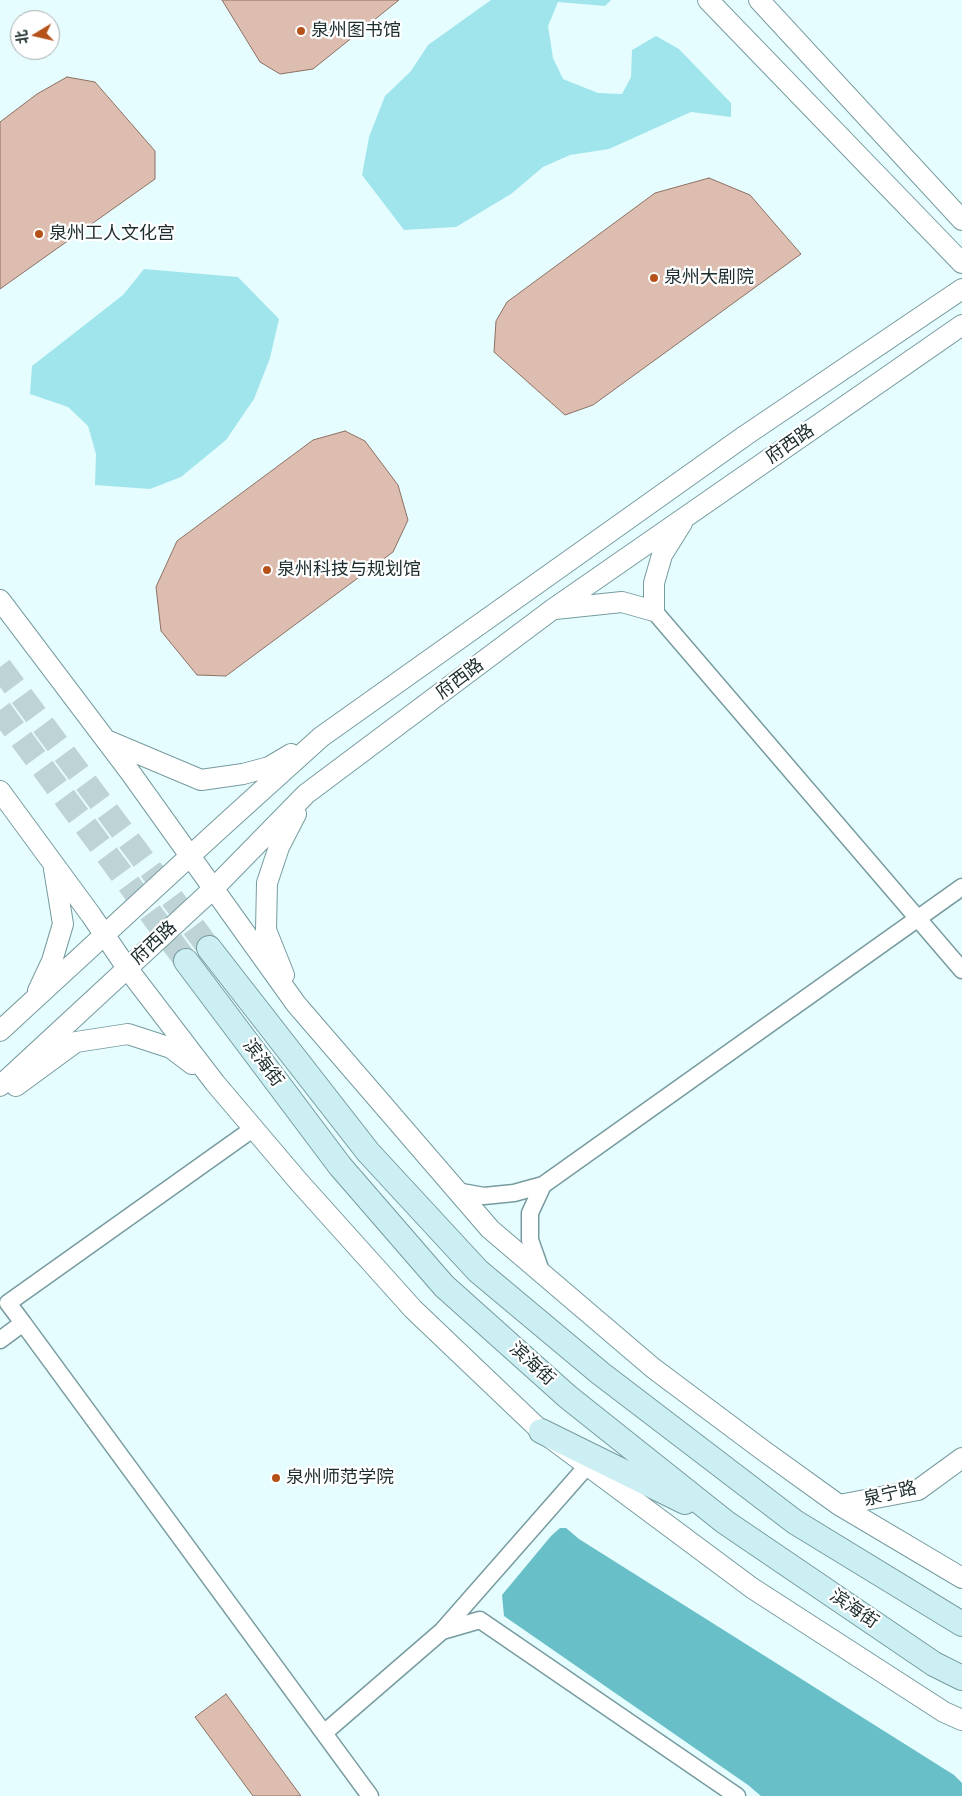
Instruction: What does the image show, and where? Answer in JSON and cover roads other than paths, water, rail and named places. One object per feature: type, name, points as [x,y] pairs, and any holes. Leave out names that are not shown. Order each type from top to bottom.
[{"type":"main road","name":"滨海街","points":[[209,948],[368,1152],[478,1271],[600,1373],[795,1522],[962,1624]]},
{"type":"main road","name":"滨海街","points":[[186,961],[340,1166],[444,1286],[568,1397],[725,1522],[934,1664],[962,1678]]},
{"type":"main road","points":[[541,1431],[725,1522]]},
{"type":"street","points":[[708,0],[962,263]]},
{"type":"street","points":[[759,0],[962,220]]},
{"type":"street","name":"府西路","points":[[0,1031],[321,737],[746,435],[962,288]]},
{"type":"street","name":"府西路","points":[[0,1086],[213,889],[306,794],[553,609],[962,325]]},
{"type":"street","points":[[654,611],[654,583],[662,555],[685,517]]},
{"type":"street","points":[[0,600],[105,739],[296,1004],[490,1229],[653,1368],[838,1506],[962,1578]]},
{"type":"street","points":[[553,609],[622,602],[654,611],[962,970]]},
{"type":"street","points":[[105,739],[201,780],[243,774],[269,767],[321,737]]},
{"type":"street","points":[[0,791],[105,934],[127,968],[215,1083],[299,1182],[413,1309],[541,1431],[587,1466],[752,1588],[944,1712],[962,1720]]},
{"type":"street","points":[[296,1004],[266,930],[267,883],[279,847],[306,794]]},
{"type":"street","points":[[34,1000],[52,961],[63,924],[53,864]]},
{"type":"street","points":[[456,1191],[484,1196],[514,1193],[543,1185],[962,887]]},
{"type":"street","points":[[0,1097],[76,1042],[128,1034],[171,1048],[215,1083]]},
{"type":"street","points":[[254,1128],[8,1303],[370,1796]]},
{"type":"street","points":[[542,1274],[530,1240],[530,1213],[543,1185]]},
{"type":"street","points":[[0,1340],[23,1323]]},
{"type":"street","name":"泉宁路","points":[[838,1506],[918,1490],[962,1458]]},
{"type":"street","points":[[324,1734],[442,1631],[587,1466]]},
{"type":"street","points":[[442,1631],[480,1620],[737,1796]]},
{"type":"tunnel","points":[[0,667],[209,948]]},
{"type":"tunnel","points":[[0,710],[186,961]]},
{"type":"place","name":"泉州图书馆","points":[[301,31]]},
{"type":"place","name":"泉州工人文化宫","points":[[39,234]]},
{"type":"place","name":"泉州大剧院","points":[[654,278]]},
{"type":"place","name":"泉州科技与规划馆","points":[[267,570]]},
{"type":"place","name":"泉州师范学院","points":[[276,1478]]}]
